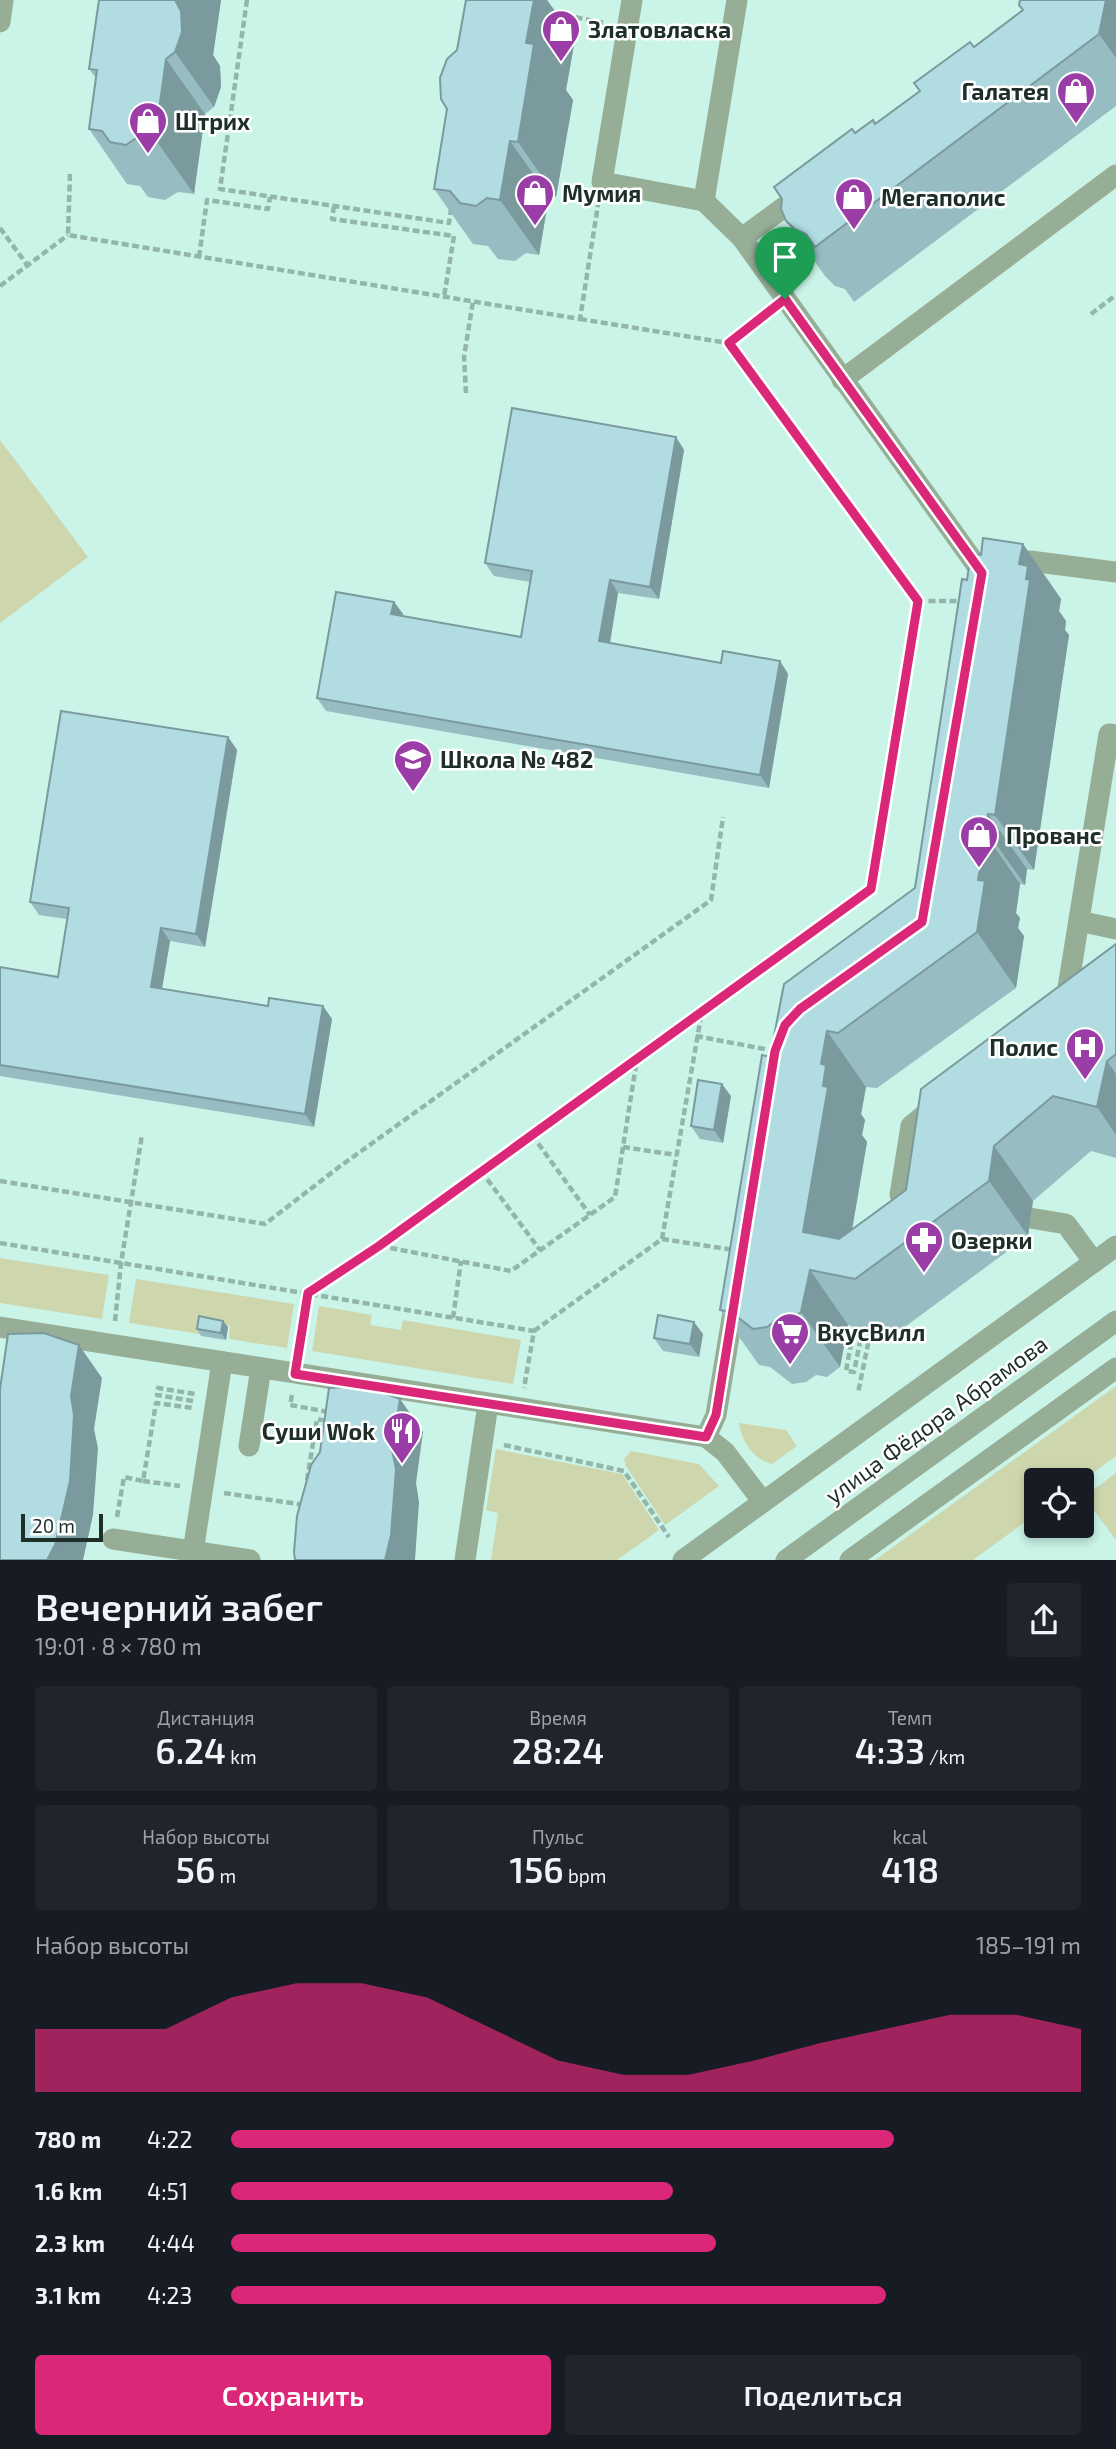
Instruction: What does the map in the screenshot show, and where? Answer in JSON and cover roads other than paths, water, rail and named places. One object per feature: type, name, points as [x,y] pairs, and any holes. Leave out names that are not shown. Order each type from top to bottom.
[{"type":"street","points":[[0,22],[3,0]]},
{"type":"street","points":[[632,0],[602,182],[704,201],[742,238],[982,573],[977,601]]},
{"type":"street","points":[[704,201],[737,0]]},
{"type":"street","points":[[842,380],[1116,176]]},
{"type":"street","points":[[742,238],[820,181]]},
{"type":"street","points":[[982,573],[1030,561],[1116,572]]},
{"type":"street","points":[[1046,1012],[1067,994],[1109,734],[1116,735]]},
{"type":"street","points":[[1079,921],[1116,929]]},
{"type":"street","points":[[950,1203],[900,1195],[911,1126],[953,1091]]},
{"type":"street","points":[[1030,1218],[1066,1224],[1094,1262]]},
{"type":"street","points":[[683,1560],[1116,1246]]},
{"type":"street","points":[[706,1437],[716,1415],[743,1251]]},
{"type":"street","name":"улица Фёдора Абрамова","points":[[786,1560],[1116,1321]]},
{"type":"street","points":[[0,1327],[706,1437],[726,1452],[763,1502]]},
{"type":"street","points":[[192,1552],[222,1362]]},
{"type":"street","points":[[249,1446],[261,1368]]},
{"type":"street","points":[[850,1560],[1116,1368]]},
{"type":"street","points":[[465,1560],[488,1405]]},
{"type":"street","points":[[113,1539],[250,1560]]},
{"type":"place","name":"Златовласка","points":[[561,63]]},
{"type":"place","name":"Галатея","points":[[1076,125]]},
{"type":"place","name":"Штрих","points":[[148,155]]},
{"type":"place","name":"Мумия","points":[[535,227]]},
{"type":"place","name":"Мегаполис","points":[[854,231]]},
{"type":"place","name":"Школа № 482","points":[[413,793]]},
{"type":"place","name":"Прованс","points":[[979,869]]},
{"type":"place","name":"Полис","points":[[1085,1081]]},
{"type":"place","name":"Озерки","points":[[924,1274]]},
{"type":"place","name":"ВкусВилл","points":[[790,1366]]},
{"type":"place","name":"Суши Wok","points":[[402,1465]]}]
